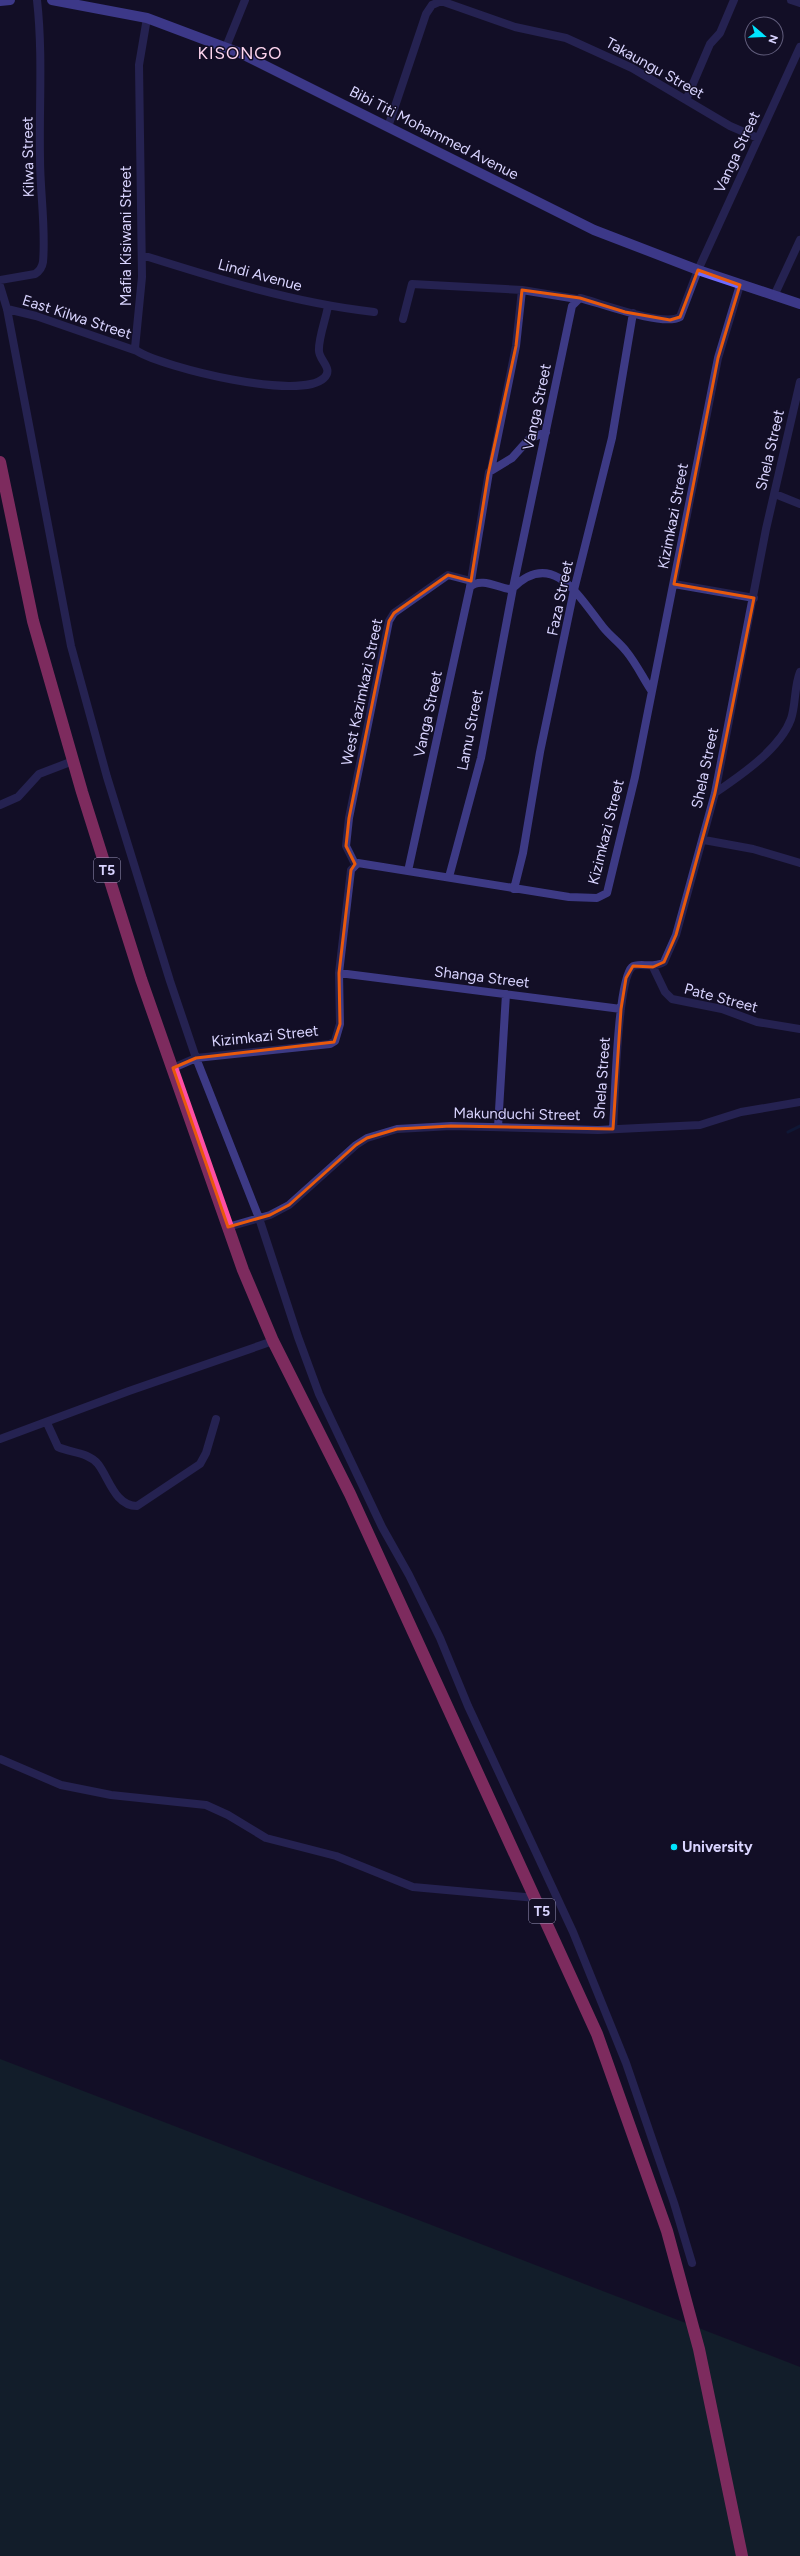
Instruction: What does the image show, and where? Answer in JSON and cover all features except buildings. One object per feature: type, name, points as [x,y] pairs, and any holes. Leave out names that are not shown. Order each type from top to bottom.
[{"type":"highway","name":"T5","points":[[0,462],[33,621],[73,761],[141,978],[243,1270],[273,1341],[326,1444],[536,1898],[597,2034],[667,2231],[699,2349],[742,2556]]},
{"type":"street","points":[[0,1],[10,0]]},
{"type":"street","name":"Kilwa Street","points":[[0,280],[35,274],[39,272],[43,263],[43,219],[40,159],[41,56],[37,0]]},
{"type":"street","name":"Bibi Titi Mohammed Avenue","points":[[52,0],[147,18],[226,47],[594,230],[698,270],[800,304]]},
{"type":"street","points":[[226,47],[245,0]]},
{"type":"street","points":[[686,100],[710,44],[720,33],[734,0]]},
{"type":"street","points":[[791,0],[800,3]]},
{"type":"street","name":"Takaungu Street","points":[[388,127],[426,14],[435,1],[441,1],[516,27],[566,38],[632,68],[730,126],[758,138]]},
{"type":"street","name":"Mafia Kisiwani Street","points":[[137,352],[135,348],[140,314],[142,256],[139,65],[147,18]]},
{"type":"street","name":"Vanga Street","points":[[513,588],[572,306],[577,299],[580,298],[633,313],[670,320],[680,317],[698,270],[800,47]]},
{"type":"street","points":[[774,296],[800,240]]},
{"type":"street","name":"Lindi Avenue","points":[[142,256],[201,274],[328,306],[374,312]]},
{"type":"street","points":[[403,320],[411,284],[522,290],[577,299]]},
{"type":"street","name":"Kizimkazi Street","points":[[172,1068],[196,1058],[333,1043],[337,1038],[340,1024],[340,973],[351,870],[355,864],[371,864],[569,897],[597,898],[607,893],[635,777],[651,690],[674,584],[684,521],[718,358],[740,285]]},
{"type":"street","points":[[0,286],[8,309],[71,646],[106,777],[170,981],[196,1058],[259,1218],[298,1337],[319,1394],[382,1527],[409,1575],[440,1638],[468,1706],[573,1932],[626,2063],[674,2203],[692,2263]]},
{"type":"street","name":"Vanga Street","points":[[408,871],[471,584],[491,470],[516,346],[522,290]]},
{"type":"street","points":[[137,352],[171,365],[204,374],[274,386],[305,386],[324,378],[327,373],[327,368],[318,350],[328,306]]},
{"type":"street","name":"East Kilwa Street","points":[[8,309],[36,316],[137,352]]},
{"type":"street","name":"Faza Street","points":[[514,889],[524,853],[540,752],[574,590],[612,438],[633,313]]},
{"type":"street","name":"Shela Street","points":[[613,1129],[621,1009],[626,978],[632,967],[653,967],[664,962],[671,948],[704,840],[715,793],[775,494],[800,382]]},
{"type":"street","points":[[491,470],[512,458],[529,438],[546,432]]},
{"type":"street","points":[[775,494],[800,504]]},
{"type":"street","points":[[471,584],[481,582],[509,589],[513,588],[527,577],[545,573],[561,578],[574,590],[610,635],[626,651],[651,690]]},
{"type":"street","name":"West Kazimkazi Street","points":[[355,864],[346,846],[349,818],[389,621],[394,613],[448,575],[471,584]]},
{"type":"street","points":[[674,584],[754,598]]},
{"type":"street","name":"Lamu Street","points":[[449,877],[481,758],[513,588]]},
{"type":"street","points":[[715,793],[756,762],[787,728],[793,710],[800,672]]},
{"type":"street","points":[[0,805],[11,801],[24,792],[39,774],[73,761]]},
{"type":"street","points":[[704,840],[753,849],[800,863]]},
{"type":"street","name":"Pate Street","points":[[653,967],[665,992],[672,999],[722,1009],[757,1022],[800,1029]]},
{"type":"street","name":"Shanga Street","points":[[340,973],[621,1009]]},
{"type":"street","points":[[498,1126],[506,994]]},
{"type":"street","name":"Makunduchi Street","points":[[228,1227],[259,1218],[289,1205],[306,1192],[334,1163],[367,1138],[397,1129],[451,1126],[498,1126],[613,1129],[700,1125],[741,1112],[800,1102]]},
{"type":"street","points":[[0,1439],[47,1423],[129,1391],[273,1341]]},
{"type":"street","points":[[47,1423],[58,1447],[86,1455],[98,1463],[109,1484],[123,1500],[133,1506],[141,1504],[200,1464],[206,1453],[216,1419]]},
{"type":"street","points":[[0,1759],[61,1785],[112,1795],[206,1805],[228,1815],[266,1838],[336,1856],[413,1888],[536,1898]]},
{"type":"highlighted area","points":[[698,270],[740,285],[718,358],[674,584],[754,598],[715,793],[676,935],[664,962],[653,967],[633,966],[626,978],[621,1009],[613,1129],[451,1126],[397,1129],[367,1138],[356,1145],[289,1205],[270,1215],[228,1227],[173,1068],[196,1058],[334,1042],[340,1024],[339,973],[351,870],[355,864],[346,846],[349,818],[389,621],[394,613],[448,575],[471,581],[488,475],[516,346],[522,290],[580,298],[625,312],[670,320],[680,317]]},
{"type":"green space","points":[[0,2059],[800,2367],[800,2556],[0,2556]]},
{"type":"waterway","points":[[788,1132],[800,1126]]},
{"type":"place","name":"University","points":[[674,1847]]},
{"type":"district","name":"KISONGO","points":[[240,53]]}]
